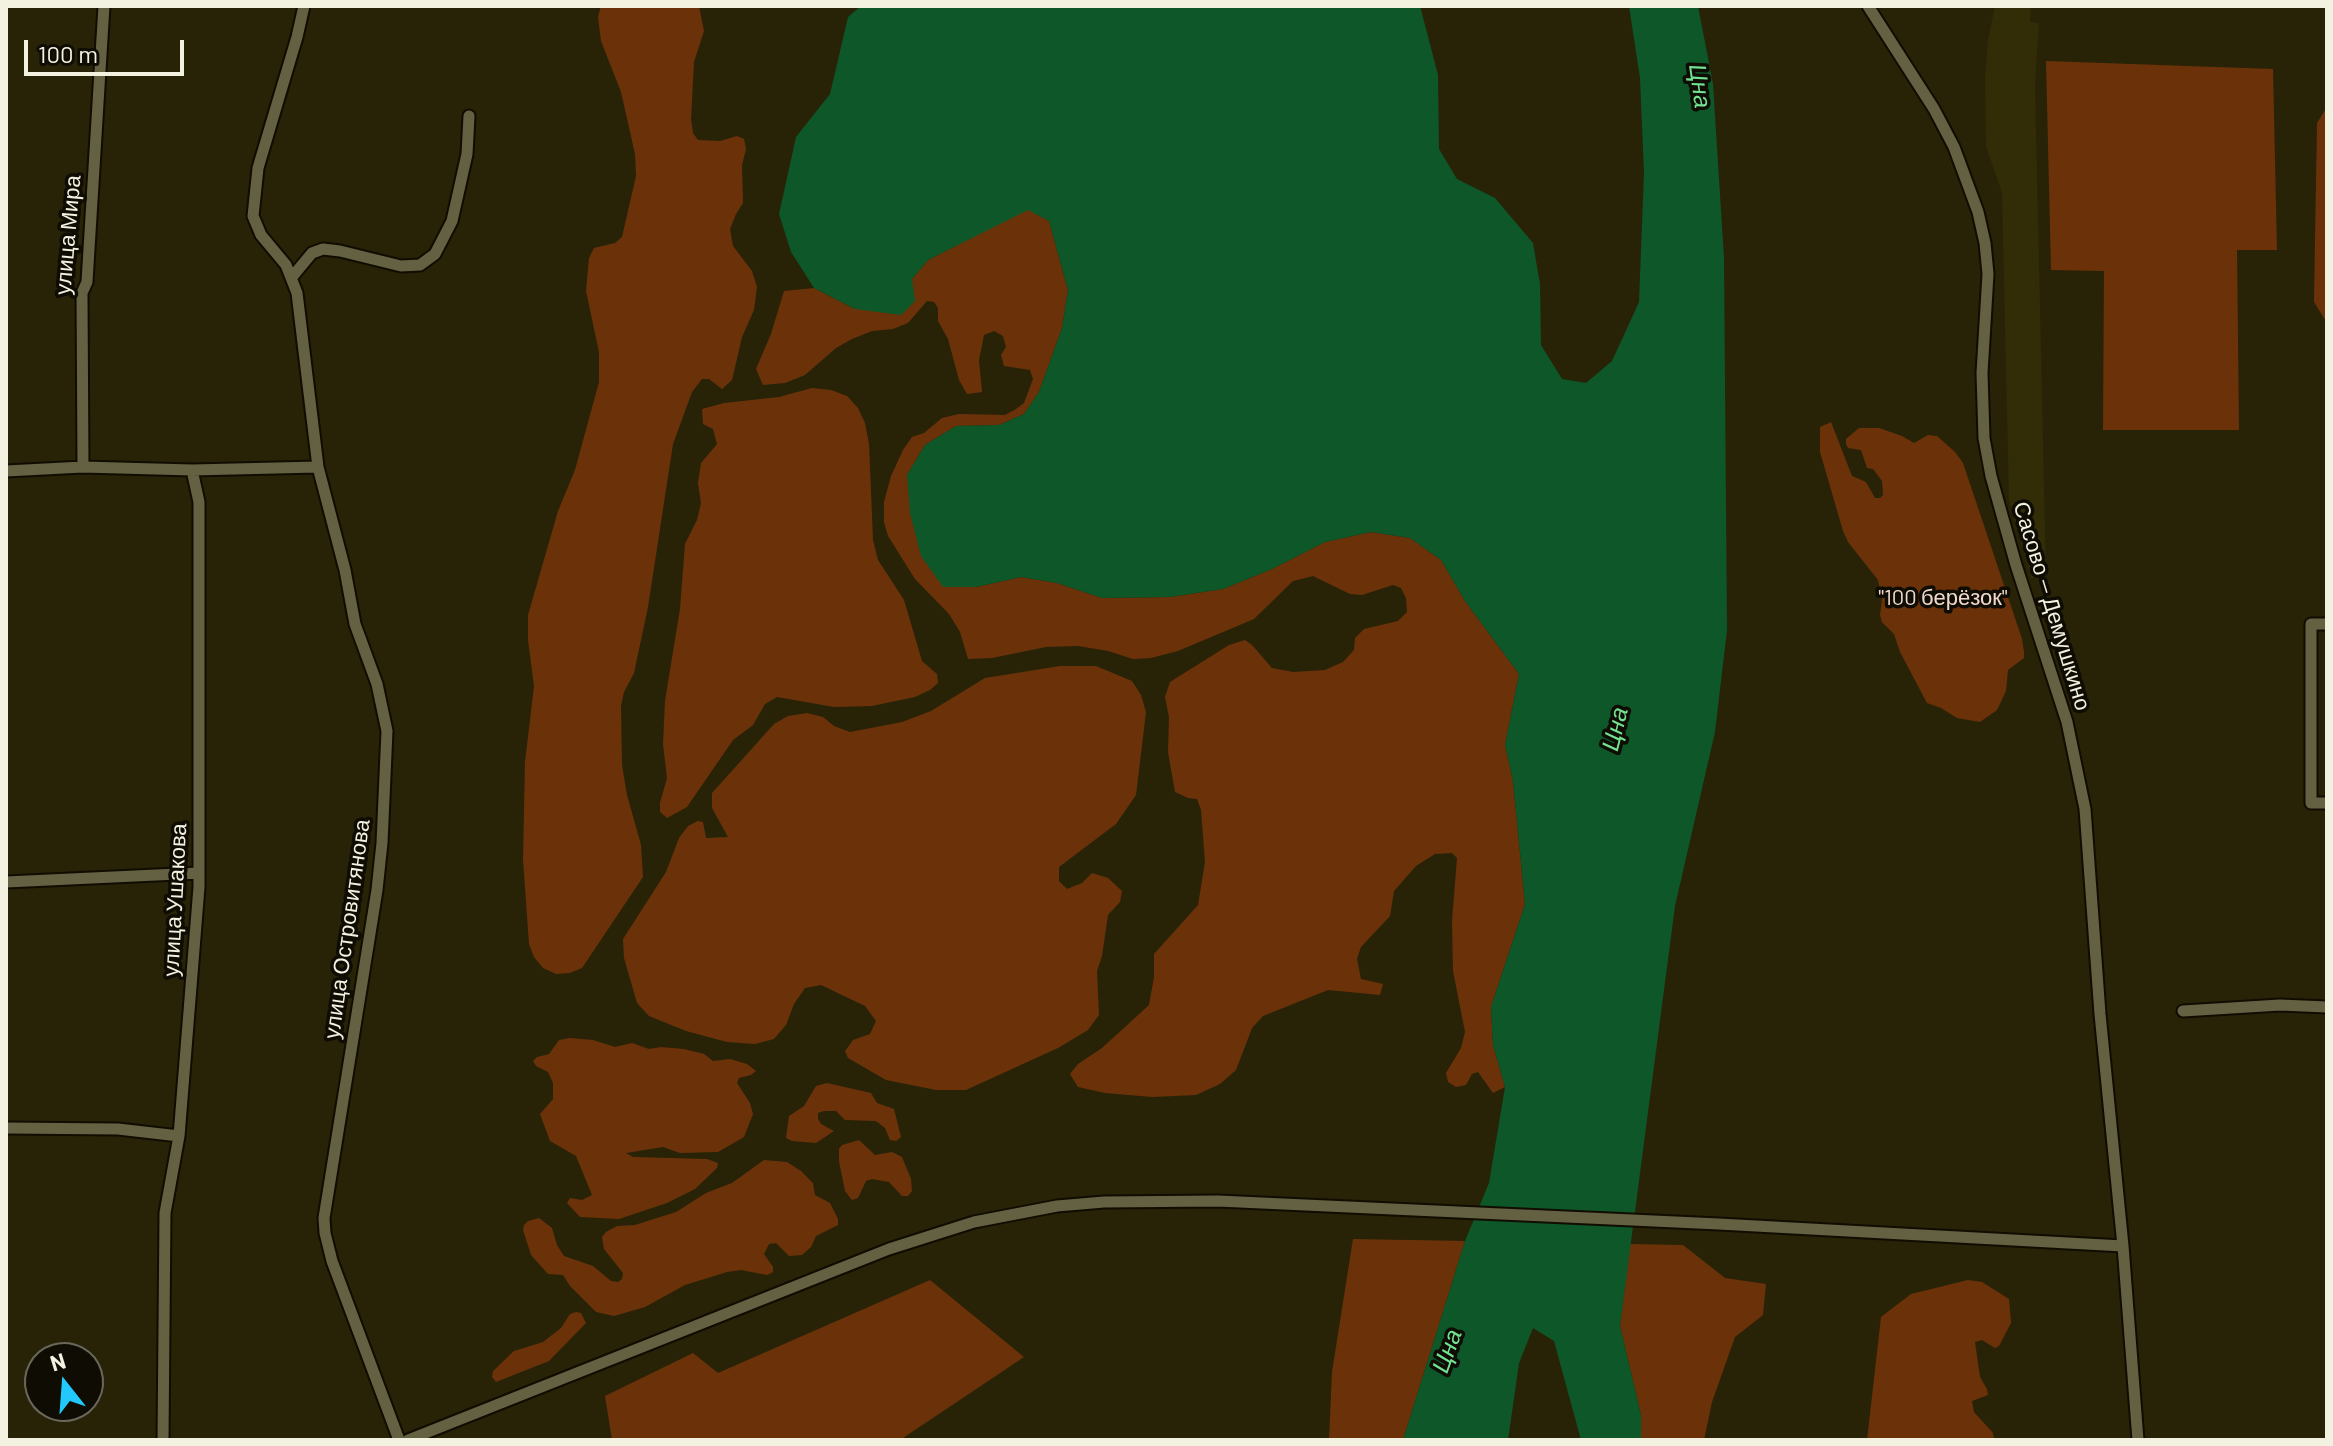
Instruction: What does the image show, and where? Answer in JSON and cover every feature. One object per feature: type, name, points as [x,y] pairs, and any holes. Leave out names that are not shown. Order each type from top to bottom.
[{"type":"street","name":"улица Мира","points":[[83,467],[82,293],[87,282],[104,6]]},
{"type":"street","name":"улица Островитянова","points":[[304,6],[258,168],[253,216],[261,235],[279,254],[292,277],[301,310],[318,467],[345,570],[355,624],[382,702],[387,750],[377,890],[326,1200],[325,1233],[332,1261],[399,1440]]},
{"type":"street","name":"Сасово — Демушкино","points":[[1868,6],[1934,109],[1954,147],[1978,212],[1985,243],[1988,274],[1982,373],[1984,438],[1991,476],[2016,565],[2067,722],[2085,809],[2138,1440]]},
{"type":"street","points":[[292,277],[312,253],[323,249],[401,266],[420,265],[435,254],[452,221],[467,154],[469,116]]},
{"type":"street","points":[[6,471],[83,467],[192,470],[318,467]]},
{"type":"street","name":"улица Ушакова","points":[[163,1440],[165,1213],[179,1136],[199,873],[199,502],[192,470]]},
{"type":"street","points":[[2327,624],[2311,624],[2311,803],[2327,803]]},
{"type":"street","points":[[6,882],[199,873]]},
{"type":"street","points":[[2183,1011],[2280,1005],[2327,1007]]},
{"type":"street","points":[[6,1128],[118,1129],[179,1136]]},
{"type":"street","points":[[408,1440],[838,1268],[974,1222],[1057,1206],[1104,1202],[1218,1201],[2123,1246]]},
{"type":"shaded area","points":[[1995,6],[2031,6],[2030,22],[2039,23],[2035,85],[2046,577],[2031,578],[2009,500],[2002,193],[1986,146],[1985,78]]},
{"type":"green space","points":[[601,6],[699,6],[704,31],[694,62],[693,133],[698,140],[720,141],[737,136],[744,139],[743,203],[730,229],[733,246],[752,271],[757,287],[754,310],[742,337],[732,380],[722,389],[709,379],[702,379],[692,392],[673,444],[648,607],[634,673],[621,706],[622,765],[641,845],[643,877],[582,968],[556,974],[543,968],[529,944],[523,859],[525,762],[534,686],[528,615],[558,511],[575,470],[599,382],[599,352],[586,291],[589,258],[594,248],[615,243],[622,237],[636,176],[635,154],[621,92],[601,41],[598,17]]},
{"type":"green space","points":[[2046,61],[2273,69],[2277,250],[2237,250],[2239,430],[2103,430],[2104,271],[2051,270]]},
{"type":"green space","points":[[2327,107],[2327,323],[2314,302],[2317,123]]},
{"type":"green space","points":[[1028,209],[1049,221],[1068,290],[1062,328],[1039,392],[1024,414],[999,425],[956,426],[925,445],[907,475],[976,587],[1021,577],[1057,583],[1102,598],[1170,597],[1223,589],[1325,542],[1371,532],[1410,538],[1441,560],[1465,601],[1519,674],[1505,745],[1513,781],[1525,904],[1491,1007],[1493,1045],[1505,1087],[1493,1093],[1478,1072],[1472,1074],[1466,1085],[1456,1087],[1448,1082],[1446,1073],[1461,1048],[1465,1032],[1453,971],[1452,921],[1457,858],[1452,853],[1435,854],[1416,866],[1394,891],[1390,916],[1361,947],[1357,959],[1361,979],[1383,984],[1380,995],[1328,990],[1263,1016],[1252,1028],[1236,1070],[1220,1084],[1196,1095],[1152,1097],[1105,1093],[1078,1087],[1070,1074],[1149,1005],[1154,954],[1198,905],[1205,862],[1201,810],[1197,799],[1175,792],[1168,752],[1169,717],[1165,697],[1170,682],[1229,645],[1245,640],[1272,668],[1293,672],[1325,670],[1343,662],[1354,650],[1355,638],[1364,629],[1398,621],[1407,612],[1406,598],[1401,588],[1393,585],[1362,595],[1350,594],[1313,576],[1293,581],[1254,619],[1178,651],[1151,658],[1133,659],[1078,646],[1046,647],[992,658],[968,659],[960,632],[949,614],[915,579],[888,536],[884,502],[891,476],[912,437],[924,433],[942,418],[959,414],[1005,415],[1016,409],[1024,403],[1033,379],[1030,370],[1004,366],[1001,355],[1006,347],[1003,336],[994,331],[984,335],[979,360],[982,392],[967,394],[959,380],[948,339],[938,321],[938,308],[934,302],[927,301],[908,323],[852,339],[836,348],[805,375],[785,383],[763,385],[756,369],[784,291],[814,288],[855,309],[912,279],[928,260]]},
{"type":"green space","points":[[812,388],[847,396],[858,408],[865,423],[869,444],[873,540],[878,560],[904,600],[922,661],[937,674],[938,683],[915,697],[872,706],[834,707],[777,697],[765,704],[753,725],[733,740],[687,807],[667,818],[660,812],[667,778],[663,744],[665,701],[680,609],[685,544],[697,520],[701,503],[698,483],[701,463],[717,444],[713,429],[703,424],[702,409],[724,403],[779,397]]},
{"type":"green space","name":"\"100 берёзок\"","points":[[1831,422],[1852,476],[1866,482],[1875,498],[1883,495],[1882,481],[1873,469],[1867,468],[1861,450],[1848,448],[1846,444],[1846,439],[1859,428],[1879,428],[1914,443],[1928,435],[1937,436],[1963,463],[2024,652],[2024,658],[2008,670],[2006,691],[1997,710],[1980,722],[1957,718],[1927,703],[1894,634],[1882,622],[1878,580],[1843,531],[1820,452],[1820,427]]},
{"type":"green space","points":[[1060,666],[1096,666],[1132,681],[1141,695],[1146,712],[1136,795],[1116,824],[1059,867],[1059,881],[1067,889],[1082,883],[1092,873],[1108,878],[1122,891],[1120,902],[1108,915],[1097,971],[1099,1015],[1088,1030],[1058,1048],[966,1090],[936,1090],[886,1080],[848,1058],[845,1051],[853,1040],[870,1034],[876,1021],[865,1006],[821,985],[805,988],[794,1004],[786,1025],[774,1039],[755,1044],[727,1042],[686,1031],[649,1016],[637,1003],[624,958],[623,939],[666,872],[679,838],[688,826],[703,822],[706,838],[728,837],[712,808],[712,793],[774,724],[788,716],[807,713],[823,717],[834,726],[850,732],[902,722],[931,711],[985,678]]},
{"type":"green space","points":[[559,1040],[593,1040],[615,1047],[632,1043],[649,1049],[684,1049],[704,1054],[713,1061],[730,1059],[747,1064],[756,1071],[739,1078],[737,1083],[753,1114],[744,1137],[718,1152],[680,1153],[663,1147],[626,1153],[633,1157],[707,1159],[718,1163],[717,1168],[695,1189],[667,1203],[619,1219],[580,1217],[567,1203],[570,1198],[582,1200],[592,1195],[576,1156],[550,1141],[540,1114],[553,1099],[553,1083],[548,1072],[533,1061],[549,1054]]},
{"type":"green space","points":[[827,1083],[871,1093],[877,1103],[894,1109],[901,1137],[896,1141],[890,1140],[885,1128],[876,1121],[845,1120],[836,1111],[824,1111],[818,1113],[818,1119],[834,1131],[816,1143],[786,1138],[789,1116],[804,1106],[816,1086]]},
{"type":"green space","points":[[859,1140],[875,1155],[892,1152],[902,1157],[911,1179],[912,1191],[908,1196],[902,1196],[889,1182],[872,1179],[866,1181],[858,1198],[852,1200],[845,1191],[839,1149],[842,1145]]},
{"type":"green space","points":[[764,1160],[787,1162],[801,1171],[813,1183],[815,1195],[830,1203],[838,1219],[838,1225],[816,1236],[811,1247],[802,1255],[789,1256],[776,1243],[769,1244],[764,1254],[773,1272],[767,1275],[741,1270],[727,1272],[685,1285],[645,1307],[614,1316],[596,1312],[563,1275],[548,1274],[531,1255],[524,1225],[539,1218],[552,1228],[564,1256],[593,1266],[611,1281],[618,1282],[623,1273],[604,1249],[602,1237],[606,1232],[617,1226],[635,1225],[676,1212],[706,1193],[732,1183]]},
{"type":"green space","points":[[1353,1239],[1465,1241],[1403,1440],[1329,1440],[1332,1372]]},
{"type":"green space","points":[[1630,1244],[1683,1245],[1725,1278],[1766,1284],[1763,1315],[1735,1337],[1712,1402],[1704,1440],[1641,1440],[1641,1415],[1620,1326]]},
{"type":"green space","points":[[930,1280],[1024,1357],[900,1440],[612,1440],[605,1396],[693,1353],[718,1373]]},
{"type":"green space","points":[[1968,1280],[1982,1282],[2009,1299],[2011,1323],[1999,1346],[1995,1348],[1982,1340],[1975,1342],[1980,1377],[1988,1395],[1972,1401],[1974,1412],[1993,1433],[1994,1440],[1867,1440],[1881,1317],[1911,1294]]},
{"type":"green space","points":[[581,1313],[586,1323],[549,1361],[496,1382],[492,1377],[493,1371],[514,1351],[543,1342],[561,1328],[570,1314]]},
{"type":"water","name":"Цна","points":[[861,6],[1420,6],[1438,75],[1439,149],[1457,179],[1495,198],[1533,243],[1540,284],[1541,345],[1562,379],[1586,383],[1612,361],[1639,302],[1644,173],[1640,78],[1629,6],[1698,6],[1713,84],[1724,258],[1727,630],[1715,732],[1675,906],[1620,1326],[1641,1415],[1641,1440],[1581,1440],[1554,1341],[1533,1328],[1519,1363],[1508,1440],[1403,1440],[1465,1241],[1489,1183],[1505,1087],[1493,1045],[1491,1007],[1525,904],[1513,781],[1505,745],[1519,674],[1465,601],[1441,560],[1410,538],[1371,532],[1325,542],[1223,589],[1170,597],[1102,598],[1057,583],[1021,577],[976,587],[943,587],[921,556],[910,513],[907,475],[925,445],[956,426],[999,425],[1024,414],[1039,392],[1062,328],[1068,290],[1049,221],[1028,210],[928,260],[912,279],[915,301],[901,315],[855,309],[814,288],[791,252],[779,214],[796,137],[830,94],[848,17]]}]
